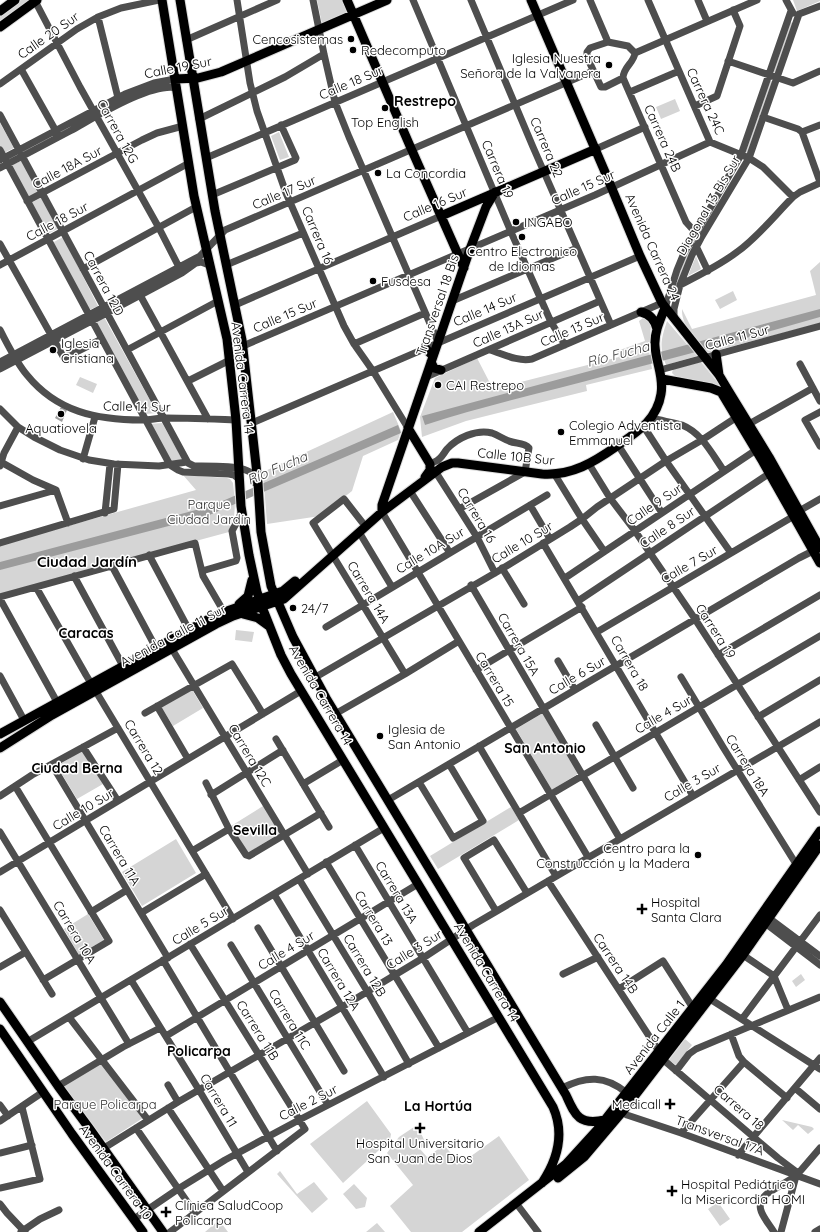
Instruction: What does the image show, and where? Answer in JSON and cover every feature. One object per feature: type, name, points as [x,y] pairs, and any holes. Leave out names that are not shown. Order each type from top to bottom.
[{"type":"main road","points":[[0,11],[16,0]]},
{"type":"main road","name":"Avenida Carrera 14","points":[[161,0],[196,206],[226,334],[236,420],[242,509],[253,574],[260,603],[286,665],[301,691],[545,1093],[556,1116],[560,1141],[553,1164],[542,1183]]},
{"type":"main road","name":"Avenida Carrera 14","points":[[180,0],[212,195],[243,346],[252,423],[257,499],[261,532],[268,576],[276,598],[293,637],[314,678],[465,930],[562,1088],[571,1108],[581,1118],[592,1122],[605,1120]]},
{"type":"main road","points":[[348,0],[411,150],[464,268]]},
{"type":"main road","name":"Calle 19 Sur","points":[[176,84],[221,72],[387,0]]},
{"type":"main road","name":"Avenida Carrera 24","points":[[531,0],[596,149],[640,256],[663,305],[719,376],[749,424],[796,514]]},
{"type":"main road","points":[[0,27],[36,1]]},
{"type":"main road","name":"Calle 16 Sur","points":[[441,216],[596,149]]},
{"type":"main road","name":"Transversal 18 Bis","points":[[408,428],[470,249],[486,208],[495,192]]},
{"type":"main road","name":"Calle 10B Sur","points":[[382,508],[410,491],[422,481],[432,464],[460,463],[554,475],[571,472],[589,464],[644,427],[651,418],[660,400],[660,371],[655,352],[655,340],[663,305]]},
{"type":"main road","points":[[641,312],[651,316],[657,330]]},
{"type":"main road","points":[[425,348],[432,359],[434,368],[442,370]]},
{"type":"main road","points":[[660,371],[721,392],[716,354]]},
{"type":"main road","name":"Avenida Carrera 24","points":[[721,392],[818,549],[820,563]]},
{"type":"main road","points":[[382,508],[408,428]]},
{"type":"main road","name":"Carrera 16","points":[[408,428],[432,464]]},
{"type":"main road","points":[[422,481],[430,470],[432,464]]},
{"type":"main road","name":"Avenida Calle 11 Sur","points":[[0,748],[93,688],[123,666],[189,630],[227,611],[290,594],[362,522],[382,508]]},
{"type":"main road","name":"Avenida Calle 11 Sur","points":[[331,552],[359,532],[382,508]]},
{"type":"main road","points":[[227,611],[244,601],[248,596],[253,574]]},
{"type":"main road","name":"Avenida Calle 11 Sur","points":[[0,734],[57,702],[93,688],[172,649],[216,624],[241,614],[260,603]]},
{"type":"main road","points":[[241,614],[258,618],[269,626]]},
{"type":"main road","name":"Avenida Calle 1","points":[[483,1232],[584,1157],[623,1111],[693,1008],[729,960],[820,831]]},
{"type":"main road","name":"Avenida Calle 1","points":[[518,1205],[569,1161],[605,1120],[626,1093],[710,999],[743,955],[820,845]]},
{"type":"main road","name":"Avenida Carrera 10","points":[[0,1002],[58,1086],[163,1232]]},
{"type":"main road","name":"Avenida Carrera 10","points":[[1,1032],[143,1232]]},
{"type":"street","name":"Calle 20 Sur","points":[[0,84],[98,16],[121,8],[161,0]]},
{"type":"street","name":"Carrera 16","points":[[237,0],[253,93],[290,202],[335,307],[354,344],[374,371],[408,428]]},
{"type":"street","points":[[186,40],[277,0]]},
{"type":"street","points":[[313,0],[335,102],[438,342]]},
{"type":"street","name":"Carrera 19","points":[[413,0],[511,232],[551,322],[565,345]]},
{"type":"street","name":"Carrera 22","points":[[471,0],[611,325]]},
{"type":"street","name":"Calle 18 Sur","points":[[206,158],[573,0]]},
{"type":"street","points":[[590,0],[608,42]]},
{"type":"street","name":"Carrera 24C","points":[[648,0],[710,142],[749,158],[764,167],[793,197]]},
{"type":"street","points":[[698,0],[707,21]]},
{"type":"street","points":[[635,53],[757,0]]},
{"type":"street","points":[[786,0],[791,11],[795,14],[799,14],[820,6]]},
{"type":"street","name":"Carrera 12G","points":[[36,1],[95,114],[180,270]]},
{"type":"street","points":[[695,106],[717,96],[740,26],[733,10]]},
{"type":"street","name":"Diagonal 13 Bis Sur","points":[[663,305],[680,262],[696,232],[749,158],[763,117],[791,11]]},
{"type":"street","name":"Diagonal 13 Bis Sur","points":[[674,319],[674,309],[687,265],[741,155],[799,14]]},
{"type":"street","points":[[98,16],[119,101]]},
{"type":"street","points":[[608,42],[628,46],[635,53],[634,59],[624,71],[623,78],[605,87],[601,87],[586,52],[590,48],[608,42]]},
{"type":"street","points":[[199,119],[285,77],[324,54]]},
{"type":"street","points":[[728,61],[792,83],[820,71]]},
{"type":"street","points":[[21,69],[57,134]]},
{"type":"street","points":[[630,92],[679,70]]},
{"type":"street","name":"Calle 17 Sur","points":[[105,310],[140,295],[180,270],[200,256],[225,230],[593,71]]},
{"type":"street","name":"Carrera 24B","points":[[623,78],[686,222],[696,232]]},
{"type":"street","name":"Calle 19 Sur","points":[[0,168],[4,161],[154,83],[176,84]]},
{"type":"street","name":"Carrera 12D","points":[[0,115],[187,462]]},
{"type":"street","points":[[680,285],[708,271],[744,247],[793,197],[800,192],[820,183],[802,132],[763,117]]},
{"type":"street","points":[[212,195],[295,159],[281,125]]},
{"type":"street","points":[[802,132],[820,125]]},
{"type":"street","name":"Calle 18A Sur","points":[[27,201],[157,133],[183,126]]},
{"type":"street","name":"Calle 16 Sur","points":[[596,149],[645,127]]},
{"type":"street","name":"Calle 15 Sur","points":[[243,346],[511,232],[710,142]]},
{"type":"street","points":[[0,150],[4,161],[48,239],[170,465],[180,471],[229,474],[234,475],[239,479]]},
{"type":"street","name":"Calle 18 Sur","points":[[0,265],[188,163]]},
{"type":"street","points":[[83,269],[196,206]]},
{"type":"street","name":"Calle 16 Sur","points":[[235,305],[441,216]]},
{"type":"street","points":[[226,265],[303,233]]},
{"type":"street","points":[[0,244],[64,358],[102,339]]},
{"type":"street","points":[[696,246],[708,271]]},
{"type":"street","points":[[452,301],[577,248]]},
{"type":"street","name":"Calle 14 Sur","points":[[252,423],[640,256]]},
{"type":"street","name":"Calle 17 Sur","points":[[0,362],[15,357],[180,270],[199,262],[204,262],[209,265]]},
{"type":"street","points":[[140,295],[208,419]]},
{"type":"street","points":[[127,350],[218,301]]},
{"type":"street","name":"Calle 13A Sur","points":[[426,377],[600,301]]},
{"type":"street","name":"Calle 13 Sur","points":[[490,350],[515,358],[529,360],[641,312],[663,305]]},
{"type":"street","points":[[354,344],[425,313]]},
{"type":"street","name":"Calle 11 Sur","points":[[660,371],[703,356],[716,354],[820,326]]},
{"type":"street","points":[[0,330],[15,357]]},
{"type":"street","name":"Calle 17 Sur","points":[[0,369],[15,357]]},
{"type":"street","name":"Calle 14 Sur","points":[[15,357],[26,375],[44,391],[64,405],[95,417],[145,420],[164,418],[236,420]]},
{"type":"street","points":[[188,381],[230,360]]},
{"type":"street","points":[[800,364],[820,401]]},
{"type":"street","points":[[749,424],[813,388]]},
{"type":"street","points":[[0,409],[20,428],[54,447],[83,459],[110,464],[159,466],[187,462],[194,466],[239,468],[251,473],[254,476],[256,483]]},
{"type":"street","points":[[820,412],[805,420],[820,446]]},
{"type":"street","points":[[83,459],[95,417]]},
{"type":"street","points":[[651,418],[684,426],[695,433],[702,440],[724,471]]},
{"type":"street","name":"Calle 10 Sur","points":[[314,678],[495,573],[582,519],[610,498],[666,461],[737,418]]},
{"type":"street","points":[[644,427],[666,461],[731,553]]},
{"type":"street","points":[[20,428],[4,453],[0,464],[56,490],[68,523]]},
{"type":"street","points":[[432,464],[439,460],[453,443],[461,438],[482,432],[490,433],[509,441],[528,446],[529,450],[525,472],[459,509]]},
{"type":"street","points":[[618,445],[662,513]]},
{"type":"street","name":"Calle 9 Sur","points":[[565,578],[756,450]]},
{"type":"street","points":[[443,454],[445,460],[451,464]]},
{"type":"street","points":[[105,513],[110,464]]},
{"type":"street","points":[[0,543],[105,513],[114,509],[118,464]]},
{"type":"street","name":"Carrera 16","points":[[432,464],[477,537],[495,573]]},
{"type":"street","name":"Carrera 19","points":[[589,464],[610,498],[635,531],[695,620],[820,812]]},
{"type":"street","name":"Calle 8 Sur","points":[[476,670],[509,651],[580,604],[650,553],[770,473]]},
{"type":"street","points":[[554,475],[604,551]]},
{"type":"street","points":[[0,506],[56,490]]},
{"type":"street","points":[[410,491],[450,553]]},
{"type":"street","name":"Calle 10A Sur","points":[[326,627],[547,495]]},
{"type":"street","name":"Carrera 14A","points":[[362,522],[344,499],[313,522],[405,674]]},
{"type":"street","name":"Calle 7 Sur","points":[[597,632],[820,500]]},
{"type":"street","points":[[530,505],[550,539]]},
{"type":"street","name":"Carrera 15","points":[[382,508],[418,572],[588,857]]},
{"type":"street","points":[[202,571],[236,561],[237,558],[232,532],[242,509]]},
{"type":"street","points":[[359,532],[392,587]]},
{"type":"street","points":[[57,702],[0,598],[195,542],[205,579],[227,611]]},
{"type":"street","name":"Carrera 18","points":[[543,543],[693,796]]},
{"type":"street","name":"Calle 6 Sur","points":[[388,800],[818,549]]},
{"type":"street","points":[[149,555],[189,630]]},
{"type":"street","points":[[112,566],[156,648]]},
{"type":"street","points":[[502,568],[524,604]]},
{"type":"street","points":[[74,576],[123,666]]},
{"type":"street","name":"Carrera 15A","points":[[472,585],[509,651],[620,839]]},
{"type":"street","name":"Carrera 12","points":[[36,587],[93,688],[233,919]]},
{"type":"street","points":[[718,655],[820,595]]},
{"type":"street","name":"Calle 4 Sur","points":[[519,813],[820,636]]},
{"type":"street","points":[[335,714],[459,641]]},
{"type":"street","name":"Carrera 12C","points":[[172,649],[308,874]]},
{"type":"street","points":[[558,661],[575,690]]},
{"type":"street","points":[[145,713],[232,664],[263,714]]},
{"type":"street","points":[[0,676],[24,720]]},
{"type":"street","name":"Carrera 18A","points":[[681,677],[796,864]]},
{"type":"street","points":[[758,717],[820,680]]},
{"type":"street","name":"Calle 10 Sur","points":[[0,872],[301,691]]},
{"type":"street","points":[[157,706],[188,759]]},
{"type":"street","name":"Calle 3 Sur","points":[[104,1148],[178,1102],[342,1007],[452,940],[496,911],[820,722]]},
{"type":"street","points":[[596,725],[633,788]]},
{"type":"street","points":[[0,796],[118,728]]},
{"type":"street","points":[[276,739],[329,827]]},
{"type":"street","points":[[479,746],[556,876]]},
{"type":"street","points":[[84,747],[118,802]]},
{"type":"street","points":[[211,795],[283,750]]},
{"type":"street","points":[[303,784],[343,760]]},
{"type":"street","points":[[418,782],[452,838],[483,821],[449,764]]},
{"type":"street","name":"Carrera 11A","points":[[52,765],[141,913],[197,1017],[277,1150]]},
{"type":"street","points":[[799,780],[820,767]]},
{"type":"street","points":[[206,783],[230,829],[246,855],[249,856],[321,813]]},
{"type":"street","points":[[15,786],[109,941],[44,980]]},
{"type":"street","name":"Calle 5 Sur","points":[[28,1042],[384,828]]},
{"type":"street","points":[[192,851],[230,829]]},
{"type":"street","name":"Carrera 10A","points":[[0,832],[129,1044]]},
{"type":"street","points":[[496,911],[464,858],[494,840],[527,894]]},
{"type":"street","name":"Carrera 13A","points":[[355,845],[468,1033]]},
{"type":"street","name":"Carrera 13","points":[[326,862],[438,1048]]},
{"type":"street","points":[[141,913],[206,874]]},
{"type":"street","name":"Carrera 12B","points":[[299,879],[367,991],[409,1064]]},
{"type":"street","name":"Carrera 14B","points":[[548,881],[661,1055]]},
{"type":"street","name":"Calle 4 Sur","points":[[166,1036],[418,884]]},
{"type":"street","points":[[91,912],[127,890]]},
{"type":"street","name":"Carrera 12A","points":[[274,894],[384,1077]]},
{"type":"street","points":[[0,910],[52,994]]},
{"type":"street","points":[[742,1019],[820,915]]},
{"type":"street","points":[[767,920],[798,944],[820,965]]},
{"type":"street","points":[[258,928],[344,1071]]},
{"type":"street","name":"Carrera 11B","points":[[190,944],[305,1129],[277,1150]]},
{"type":"street","points":[[798,944],[820,956]]},
{"type":"street","name":"Carrera 11C","points":[[231,945],[328,1105]]},
{"type":"street","points":[[0,968],[26,952]]},
{"type":"street","points":[[743,955],[774,976],[788,1010]]},
{"type":"street","points":[[563,974],[598,957]]},
{"type":"street","points":[[619,990],[663,961],[693,1008]]},
{"type":"street","name":"Carrera 11","points":[[131,980],[248,1172]]},
{"type":"street","points":[[676,1071],[694,1050],[820,997]]},
{"type":"street","points":[[710,999],[817,1067]]},
{"type":"street","points":[[69,1017],[148,1120]]},
{"type":"street","name":"Calle 2 Sur","points":[[134,1220],[178,1189],[237,1153],[499,1017]]},
{"type":"street","points":[[58,1086],[129,1044],[160,1028]]},
{"type":"street","points":[[731,1034],[739,1056],[744,1062],[787,1098]]},
{"type":"street","name":"Carrera 18","points":[[661,1055],[676,1071],[797,1175]]},
{"type":"street","points":[[738,1155],[795,1088],[817,1067],[820,1058]]},
{"type":"street","points":[[681,1133],[744,1062]]},
{"type":"street","points":[[562,1088],[578,1081],[596,1079],[618,1086],[626,1093]]},
{"type":"street","points":[[168,1085],[178,1102]]},
{"type":"street","points":[[795,1088],[820,1109]]},
{"type":"street","points":[[0,1121],[43,1092]]},
{"type":"street","points":[[620,1101],[623,1111]]},
{"type":"street","points":[[0,1105],[8,1116]]},
{"type":"street","points":[[0,1188],[40,1179],[22,1106]]},
{"type":"street","points":[[168,1108],[223,1191]]},
{"type":"street","name":"Transversal 17A","points":[[623,1111],[628,1115],[820,1184]]},
{"type":"street","points":[[136,1128],[195,1213]]},
{"type":"street","points":[[0,1153],[32,1145]]},
{"type":"street","points":[[774,1232],[760,1208],[760,1202],[764,1197],[797,1175],[820,1148]]},
{"type":"street","points":[[170,1232],[277,1150]]},
{"type":"street","points":[[781,1232],[797,1175]]},
{"type":"street","points":[[0,1204],[23,1231],[40,1219],[59,1210]]},
{"type":"street","points":[[518,1205],[538,1232]]},
{"type":"street","points":[[815,1232],[820,1229]]},
{"type":"green space","points":[[21,0],[30,0],[0,22],[0,15]]},
{"type":"green space","points":[[317,0],[343,0],[349,13],[322,24]]},
{"type":"green space","points":[[793,0],[820,0],[820,1],[797,11]]},
{"type":"green space","points":[[790,22],[793,23],[776,73],[772,72]]},
{"type":"green space","points":[[770,80],[773,82],[749,153],[745,152]]},
{"type":"green space","points":[[675,99],[680,111],[661,119],[656,107]]},
{"type":"green space","points":[[0,123],[14,148],[4,153],[0,147]]},
{"type":"green space","points":[[279,132],[289,157],[280,160],[271,136]]},
{"type":"green space","points":[[22,160],[39,192],[27,199],[9,167]]},
{"type":"green space","points":[[42,197],[59,228],[46,235],[29,204]]},
{"type":"green space","points":[[718,199],[721,201],[676,292],[674,292],[683,262]]},
{"type":"green space","points":[[63,237],[98,306],[87,311],[52,243]]},
{"type":"green space","points":[[696,256],[701,269],[688,276]]},
{"type":"green space","points":[[820,262],[820,323],[707,353],[690,332],[684,321],[682,309],[692,329],[816,295],[810,271]]},
{"type":"green space","points":[[733,291],[737,300],[720,309],[715,300]]},
{"type":"green space","points":[[104,317],[157,413],[145,414],[96,321]]},
{"type":"green space","points":[[643,318],[648,320],[651,325],[649,351],[652,369],[586,385],[587,391],[466,421],[422,437],[420,417],[435,378],[477,358],[493,389],[619,357],[617,351],[645,341],[639,321]]},
{"type":"green space","points":[[667,321],[697,356],[666,365],[662,353],[662,343],[663,333]]},
{"type":"green space","points":[[701,362],[723,389],[676,377],[672,373],[673,369]]},
{"type":"green space","points":[[80,377],[97,384],[93,393],[76,385]]},
{"type":"green space","points":[[393,412],[401,431],[398,440],[363,456],[352,491],[320,516],[267,524],[263,472]]},
{"type":"green space","points":[[162,423],[183,460],[169,461],[149,424]]},
{"type":"green space","name":"Parque Ciudad Jardín","points":[[183,475],[230,479],[233,483],[235,508],[232,526],[229,532],[0,594],[0,545],[196,490]]},
{"type":"green space","points":[[236,630],[254,632],[252,642],[235,640]]},
{"type":"green space","points":[[191,688],[203,708],[173,726],[161,706]]},
{"type":"green space","points":[[543,713],[579,773],[552,790],[516,729]]},
{"type":"green space","points":[[83,750],[103,784],[77,799],[57,766]]},
{"type":"green space","points":[[263,806],[280,833],[248,853],[231,826]]},
{"type":"green space","points":[[511,807],[519,820],[438,869],[430,856]]},
{"type":"green space","points":[[176,839],[196,873],[142,906],[122,872]]},
{"type":"green space","points":[[88,914],[104,940],[79,955],[64,929]]},
{"type":"green space","points":[[801,974],[805,980],[796,987],[792,981]]},
{"type":"green space","points":[[685,1039],[692,1045],[676,1065],[669,1060]]},
{"type":"green space","name":"Parque Policarpa","points":[[101,1062],[143,1118],[106,1142],[63,1086]]},
{"type":"green space","points":[[367,1101],[391,1134],[390,1140],[343,1183],[310,1144]]},
{"type":"green space","points":[[782,1120],[812,1127],[814,1129],[808,1134],[798,1125],[793,1130]]},
{"type":"green space","points":[[417,1125],[426,1144],[420,1149],[427,1157],[444,1145],[460,1164],[499,1136],[529,1180],[462,1232],[411,1232],[390,1206],[413,1185],[387,1153],[399,1137]]},
{"type":"green space","points":[[280,1171],[297,1194],[314,1182],[328,1199],[312,1213],[277,1174]]},
{"type":"green space","points":[[354,1184],[367,1198],[365,1207],[356,1209],[343,1194]]},
{"type":"green space","points":[[718,1202],[730,1219],[720,1226],[708,1209]]},
{"type":"green space","points":[[219,1220],[228,1232],[205,1232]]},
{"type":"green space","points":[[377,1223],[385,1232],[366,1232]]},
{"type":"shaded area","points":[[820,309],[820,317],[425,425],[422,416]]},
{"type":"shaded area","name":"Aquatiovela","points":[[61,407],[67,410],[62,422],[55,418]]},
{"type":"shaded area","points":[[398,425],[401,433],[207,516],[0,570],[0,562],[211,506]]},
{"type":"place","name":"Cencosistemas","points":[[351,39]]},
{"type":"place","name":"Redecomputo","points":[[353,50]]},
{"type":"place","name":"Iglesia Nuestra Señora de la Valvanera","points":[[609,65]]},
{"type":"place","name":"Top English","points":[[385,108]]},
{"type":"place","name":"La Concordia","points":[[378,173]]},
{"type":"place","name":"INGABO","points":[[516,222]]},
{"type":"place","name":"Centro Electronico de Idiomas","points":[[522,237]]},
{"type":"place","name":"Fusdesa","points":[[373,281]]},
{"type":"place","name":"Iglesia Cristiana","points":[[53,350]]},
{"type":"place","name":"CAI Restrepo","points":[[438,385]]},
{"type":"place","name":"Aquatiovela","points":[[61,414]]},
{"type":"place","name":"Colegio Adventista Emmanuel","points":[[561,432]]},
{"type":"place","name":"24/7","points":[[293,608]]},
{"type":"place","name":"Iglesia de San Antonio","points":[[380,736]]},
{"type":"place","name":"Centro para la Construcción y la Madera","points":[[698,855]]},
{"type":"place","name":"Hospital Santa Clara","points":[[642,909]]},
{"type":"place","name":"Medicall","points":[[670,1104]]},
{"type":"place","name":"Hospital Universitario San Juan de Dios","points":[[420,1128]]},
{"type":"place","name":"Hospital Pediátrico la Misericordia HOMI","points":[[672,1191]]},
{"type":"place","name":"Clínica SaludCoop Policarpa","points":[[166,1212]]},
{"type":"district","name":"Restrepo","points":[[425,101]]},
{"type":"district","name":"Ciudad Jardín","points":[[87,562]]},
{"type":"district","name":"Caracas","points":[[86,633]]},
{"type":"district","name":"San Antonio","points":[[545,748]]},
{"type":"district","name":"Ciudad Berna","points":[[77,768]]},
{"type":"district","name":"Sevilla","points":[[255,830]]},
{"type":"district","name":"Policarpa","points":[[199,1051]]},
{"type":"district","name":"La Hortúa","points":[[438,1106]]},
{"type":"water label","name":"Río Fucha","points":[[618,354]]},
{"type":"water label","name":"Río Fucha","points":[[277,468]]}]
